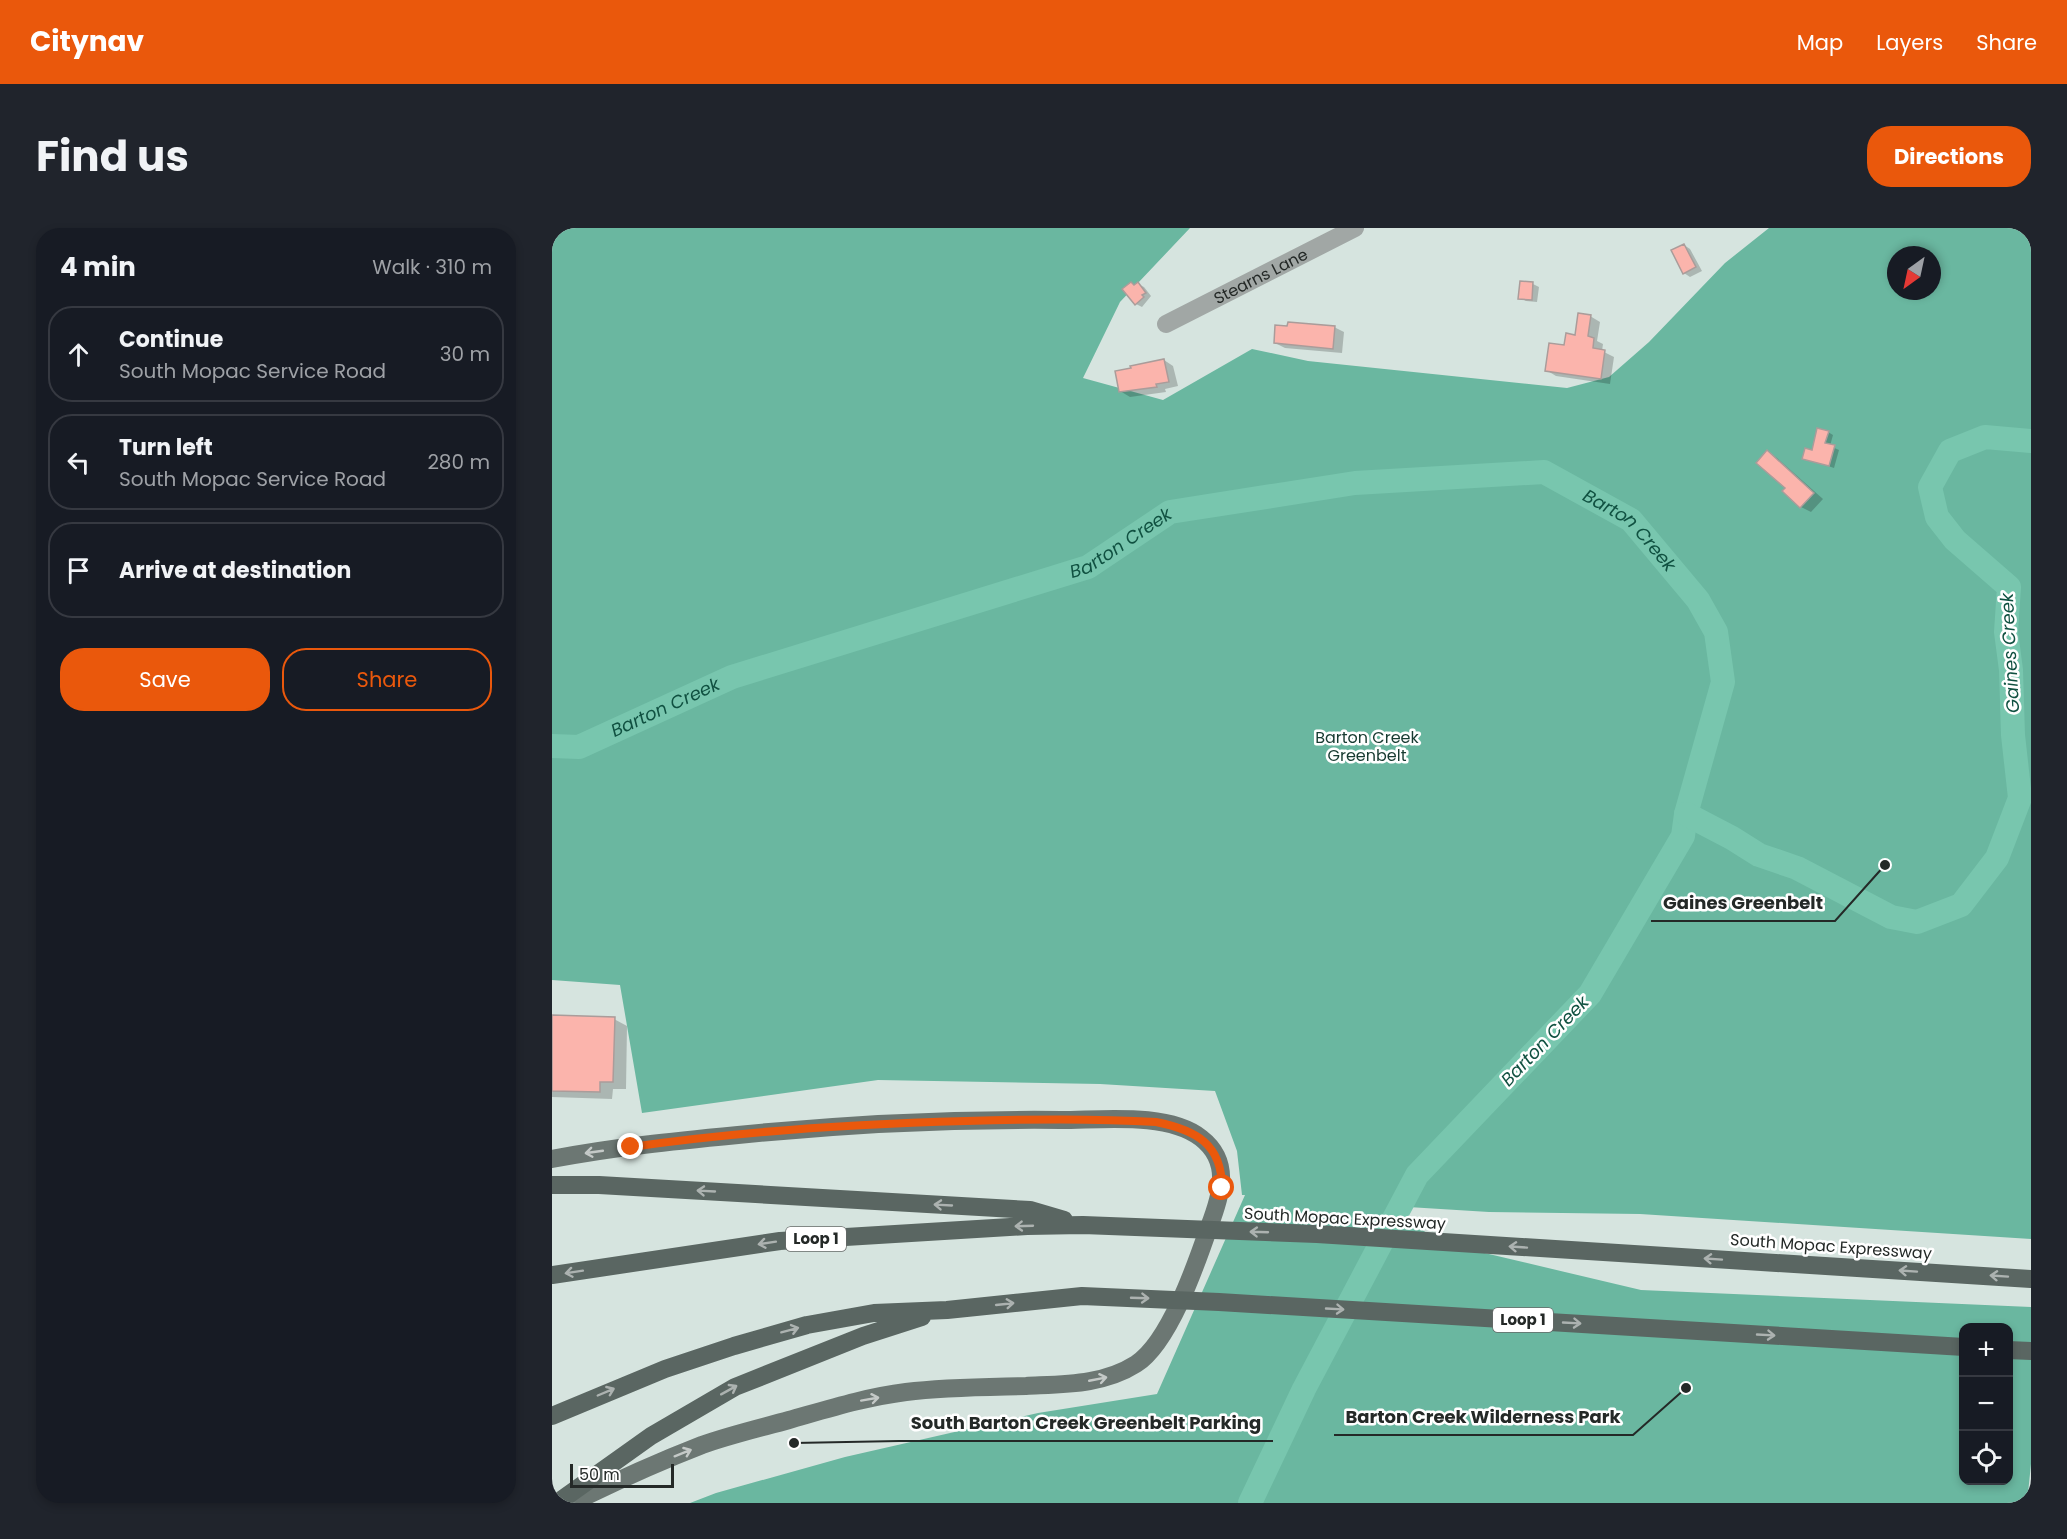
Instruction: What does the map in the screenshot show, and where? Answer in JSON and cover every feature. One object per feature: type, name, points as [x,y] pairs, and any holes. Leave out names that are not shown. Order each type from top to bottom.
[{"type":"highway","points":[[552,1185],[599,1185],[1030,1210],[1083,1225]]},
{"type":"highway","name":"South Mopac Expressway","points":[[552,1275],[780,1241],[1083,1225],[1317,1234],[2031,1279]]},
{"type":"highway","name":"Loop 1","points":[[552,1416],[665,1369],[807,1325],[874,1313],[947,1310],[1082,1296],[1219,1302],[1959,1347]]},
{"type":"highway","points":[[557,1503],[651,1436],[735,1387],[863,1336],[947,1310]]},
{"type":"highway","points":[[2013,1350],[2031,1351]]},
{"type":"main road","points":[[552,1159],[667,1142],[876,1123],[1027,1119],[1134,1120],[1176,1126],[1203,1139],[1219,1161],[1222,1175],[1222,1188],[1217,1208],[1195,1265],[1165,1331],[1141,1361],[1126,1370],[1108,1377],[1071,1384],[907,1392],[850,1403],[706,1444],[620,1479],[572,1503]]},
{"type":"street","name":"Stearns Lane","points":[[1166,324],[1355,228]]},
{"type":"green space","name":"Barton Creek Greenbelt","points":[[552,228],[1190,228],[1120,302],[1083,378],[1163,400],[1252,349],[1308,361],[1567,388],[1609,377],[1649,342],[1725,263],[1769,228],[2031,228],[2031,1239],[1640,1214],[1489,1212],[1392,1206],[1438,1242],[1641,1290],[2031,1307],[2031,1464],[2027,1503],[690,1503],[716,1493],[845,1457],[1038,1413],[1157,1394],[1245,1195],[1242,1195],[1237,1151],[1215,1091],[1100,1084],[878,1080],[642,1113],[620,985],[552,980]]},
{"type":"building","points":[[1684,244],[1696,267],[1683,274],[1671,250]]},
{"type":"building","points":[[1520,281],[1533,282],[1532,300],[1518,299]]},
{"type":"building","points":[[1131,282],[1134,285],[1138,282],[1146,293],[1135,305],[1122,289]]},
{"type":"building","points":[[1578,313],[1591,315],[1588,336],[1594,338],[1593,348],[1605,350],[1601,379],[1545,371],[1549,343],[1564,345],[1566,333],[1575,335]]},
{"type":"building","points":[[1288,322],[1335,326],[1333,349],[1274,343],[1275,325],[1287,326]]},
{"type":"building","points":[[1164,359],[1169,382],[1156,384],[1157,387],[1119,392],[1115,371]]},
{"type":"building","points":[[1817,428],[1829,431],[1825,443],[1835,445],[1829,466],[1802,459],[1805,448],[1812,450]]},
{"type":"building","points":[[1767,450],[1814,493],[1800,508],[1782,491],[1785,488],[1756,463]]},
{"type":"building","points":[[552,1015],[615,1017],[613,1082],[600,1082],[600,1092],[552,1091]]},
{"type":"waterway","name":"Gaines Creek","points":[[1686,814],[1759,855],[1797,868],[1891,917],[1917,922],[1961,905],[1997,858],[2020,798],[2006,632],[2009,587],[1955,540],[1937,517],[1930,487],[1950,451],[1985,437],[2031,441]]},
{"type":"waterway","name":"Barton Creek","points":[[552,746],[579,747],[732,677],[1088,567],[1170,512],[1355,483],[1544,472],[1631,520],[1698,600],[1716,632],[1723,682],[1686,814],[1683,836],[1590,994],[1417,1175],[1304,1389],[1250,1503]]},
{"type":"place","name":"Gaines Greenbelt","points":[[1885,865]]},
{"type":"place","name":"Barton Creek Wilderness Park","points":[[1686,1388]]},
{"type":"place","name":"South Barton Creek Greenbelt Parking","points":[[794,1443]]},
{"type":"route","points":[[631,1147],[795,1129],[876,1123],[1027,1119],[1134,1120],[1176,1126],[1203,1139],[1219,1161],[1222,1188]]}]
